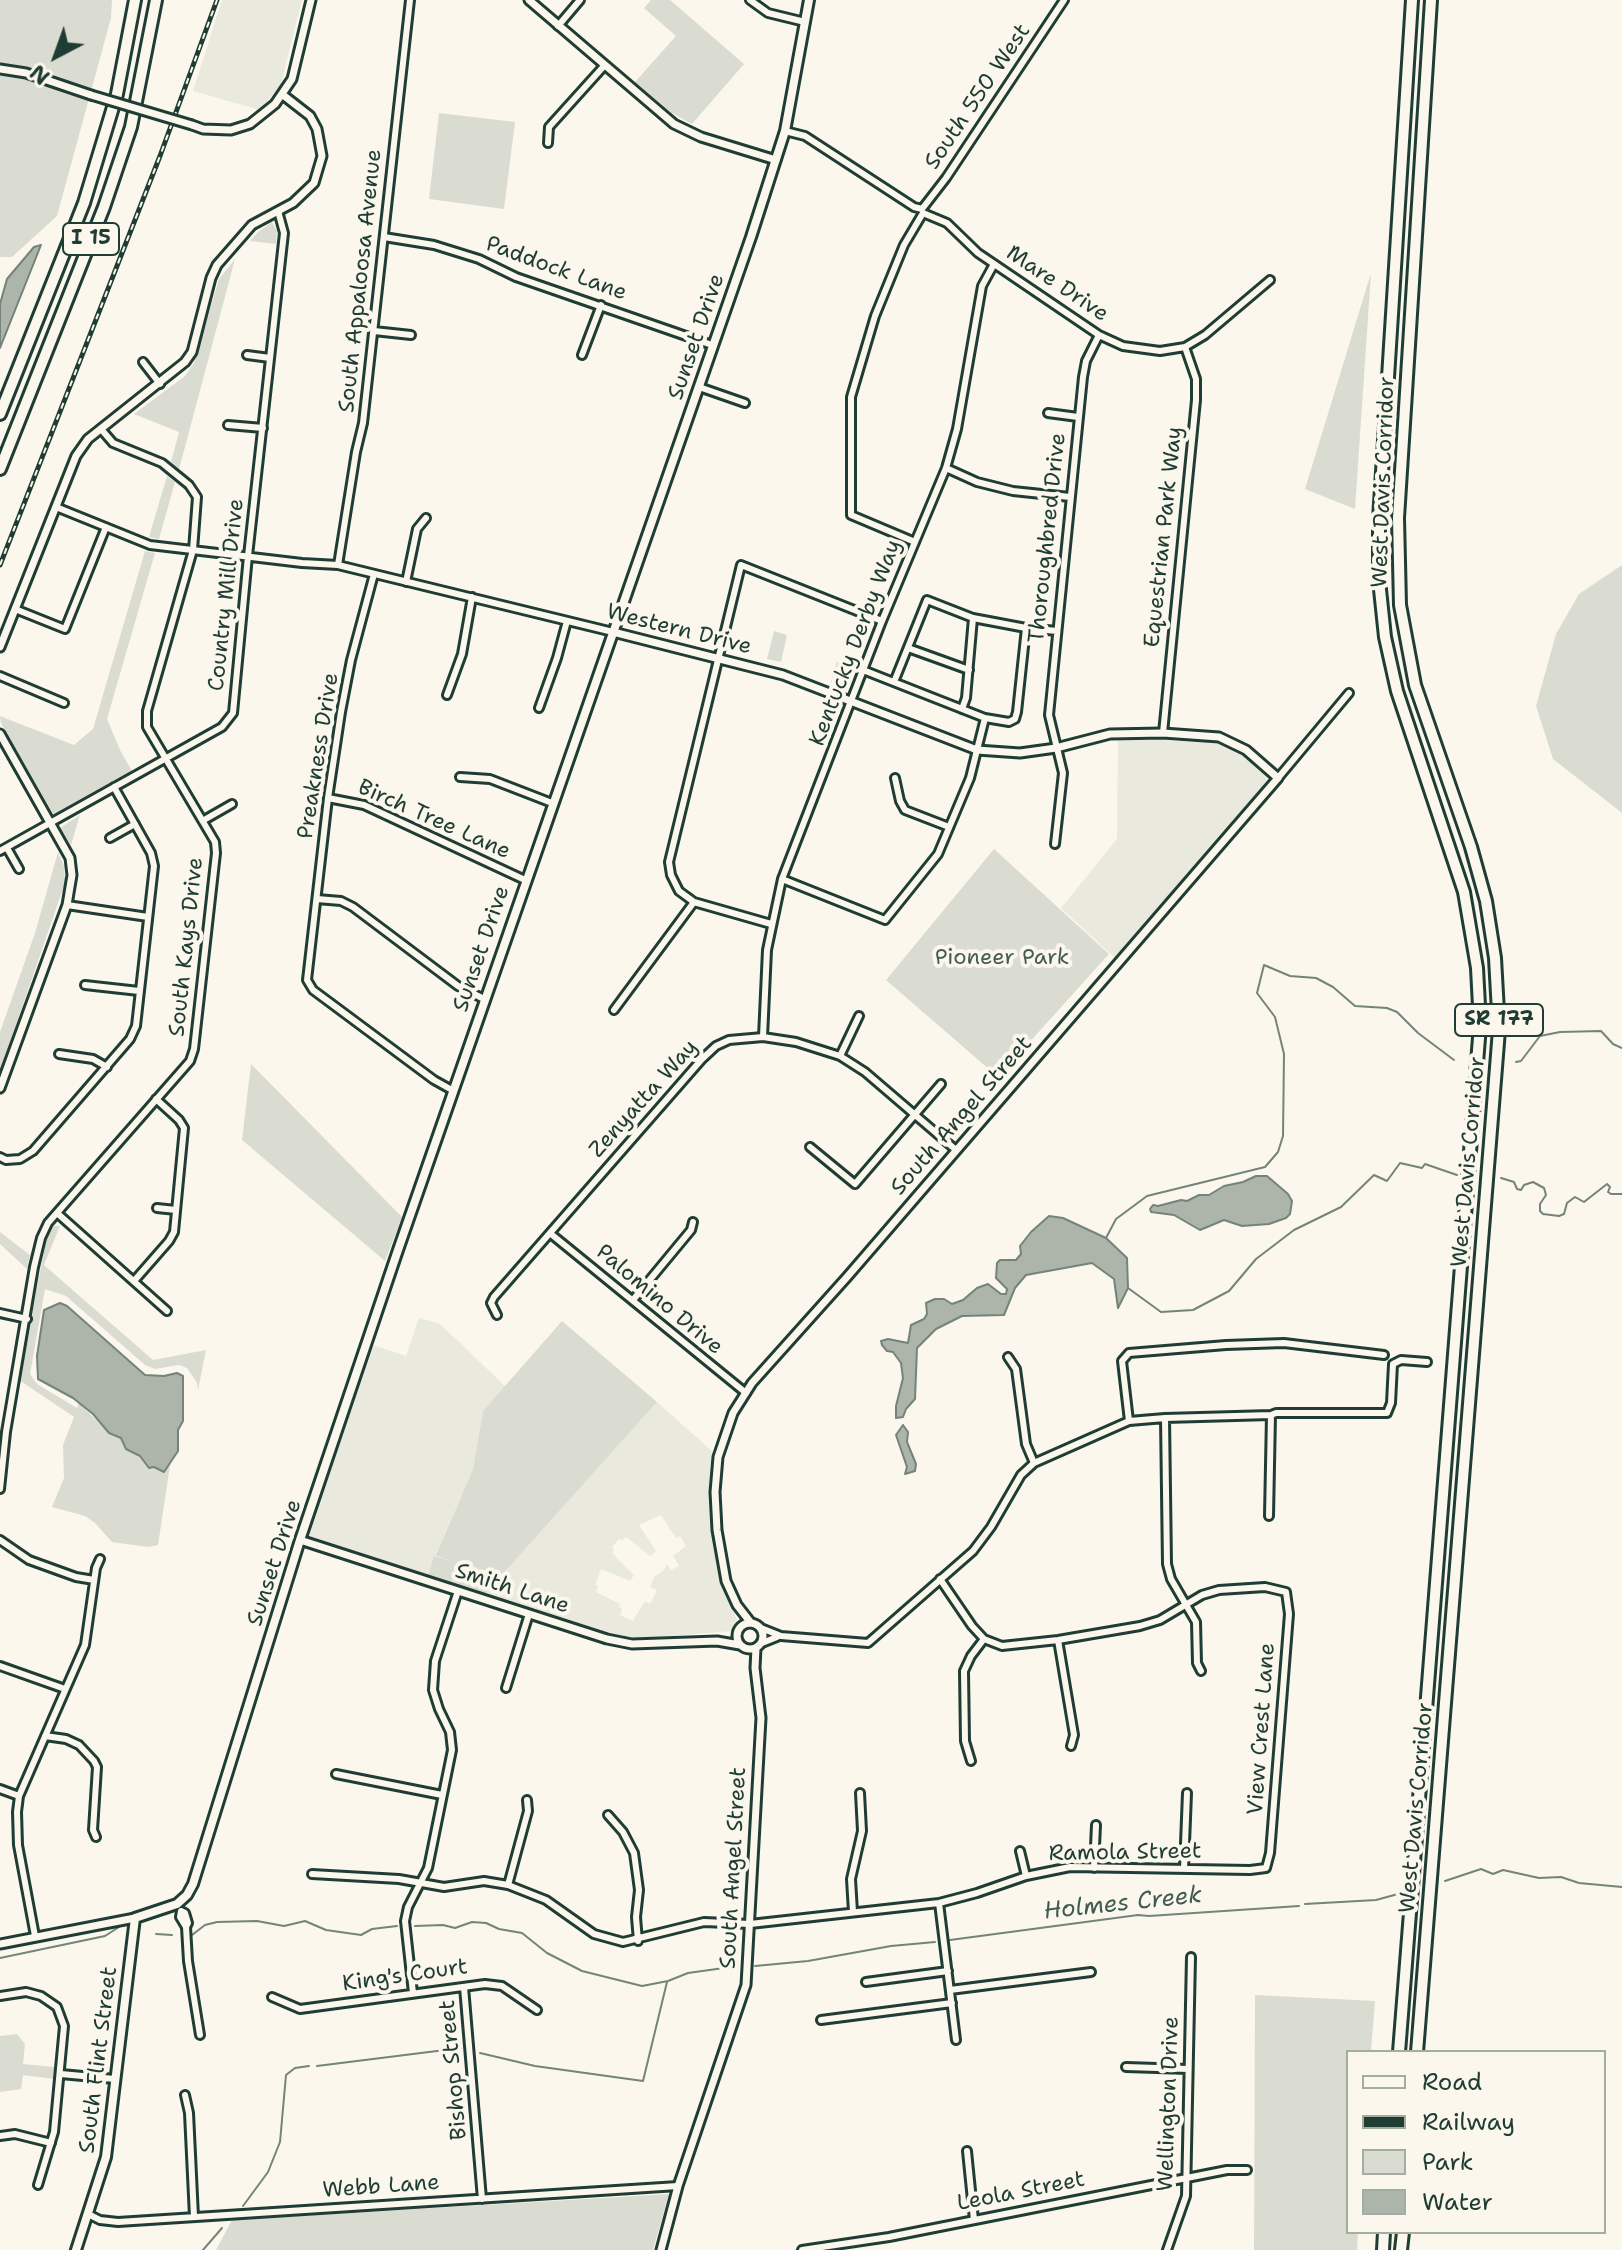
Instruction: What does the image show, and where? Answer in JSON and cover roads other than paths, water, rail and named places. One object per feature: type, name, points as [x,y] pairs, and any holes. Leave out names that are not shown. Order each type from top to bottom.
[{"type":"highway","points":[[120,82],[128,0]]},
{"type":"highway","name":"I 15","points":[[0,414],[84,203],[110,122],[135,0]]},
{"type":"highway","name":"I 15","points":[[0,469],[104,207],[131,127],[156,0]]},
{"type":"highway","name":"West Davis Corridor","points":[[1399,2050],[1480,1025],[1476,959],[1466,902],[1453,854],[1397,691],[1385,637],[1379,580],[1379,519],[1412,0]]},
{"type":"highway","name":"West Davis Corridor","points":[[1417,2050],[1499,1030],[1496,967],[1486,901],[1471,847],[1415,685],[1400,596],[1398,518],[1431,0]]},
{"type":"main road","name":"Sunset Drive","points":[[179,1907],[193,1884],[300,1540],[452,1090],[776,160],[785,131],[809,0]]},
{"type":"main road","points":[[135,1918],[179,1907]]},
{"type":"main road","name":"South Flint Street","points":[[76,2250],[106,2157],[135,1918]]},
{"type":"street","points":[[0,69],[26,73],[192,125],[218,130],[250,124],[264,115],[283,95],[292,79],[311,0]]},
{"type":"street","name":"South Appaloosa Avenue","points":[[338,565],[363,423],[410,0]]},
{"type":"street","points":[[529,0],[674,124],[701,137],[776,160]]},
{"type":"street","points":[[558,26],[580,0]]},
{"type":"street","points":[[750,0],[768,13],[805,22]]},
{"type":"street","name":"South 550 West","points":[[915,542],[851,515],[851,397],[857,371],[875,316],[904,245],[922,211],[1064,0]]},
{"type":"street","points":[[548,143],[549,127],[604,66]]},
{"type":"street","points":[[0,647],[76,456],[88,439],[176,371],[192,352],[217,265],[252,225],[305,194],[314,183],[322,156],[321,142],[310,116],[283,95]]},
{"type":"street","name":"Mare Drive","points":[[785,131],[805,136],[914,207],[947,223],[994,264],[1099,335],[1123,346],[1145,350],[1185,347]]},
{"type":"street","name":"Country Mill Drive","points":[[3,850],[222,727],[233,713],[284,233],[278,211]]},
{"type":"street","name":"Paddock Lane","points":[[384,237],[434,245],[479,259],[516,277],[712,345]]},
{"type":"street","name":"Kentucky Derby Way","points":[[763,1037],[767,950],[782,879],[882,621],[946,468],[957,429],[982,286],[994,264]]},
{"type":"street","points":[[1185,347],[1205,335],[1270,280]]},
{"type":"street","points":[[582,355],[601,305]]},
{"type":"street","points":[[374,331],[411,335]]},
{"type":"street","name":"Thoroughbred Drive","points":[[1055,844],[1063,773],[1049,715],[1078,417],[1086,361],[1099,335]]},
{"type":"street","name":"Equestrian Park Way","points":[[1163,733],[1196,400],[1196,379],[1185,347]]},
{"type":"street","points":[[247,355],[270,358]]},
{"type":"street","points":[[143,362],[160,384]]},
{"type":"street","points":[[699,387],[745,403]]},
{"type":"street","points":[[1048,413],[1078,417]]},
{"type":"street","points":[[228,425],[263,428]]},
{"type":"street","name":"South Kays Drive","points":[[0,1489],[3,1431],[41,1238],[48,1223],[190,1061],[194,1049],[216,853],[215,842],[204,820],[147,727],[147,711],[193,550],[197,497],[189,485],[162,463],[113,443],[101,429]]},
{"type":"street","points":[[946,468],[977,482],[1013,491],[1070,497]]},
{"type":"street","name":"Western Drive","points":[[56,507],[150,545],[338,565],[720,658],[783,675],[977,750],[1020,753],[1056,748],[1110,734],[1163,733],[1219,737],[1246,750],[1278,778]]},
{"type":"street","points":[[406,582],[417,529],[426,518]]},
{"type":"street","points":[[15,609],[65,629],[106,527]]},
{"type":"street","points":[[771,924],[694,902],[679,891],[669,862],[741,565],[882,621]]},
{"type":"street","name":"Preakness Drive","points":[[374,574],[346,686],[328,798],[307,980],[313,990],[452,1090]]},
{"type":"street","points":[[447,695],[462,654],[472,597]]},
{"type":"street","points":[[894,682],[927,600],[973,618],[1057,631]]},
{"type":"street","points":[[962,709],[973,618]]},
{"type":"street","points":[[539,708],[567,621]]},
{"type":"street","points":[[863,670],[985,718],[1009,722],[1015,719],[1026,628]]},
{"type":"street","points":[[908,648],[969,670]]},
{"type":"street","points":[[0,676],[64,703]]},
{"type":"street","name":"South Angel Street","points":[[751,1623],[737,1605],[726,1581],[717,1530],[715,1492],[722,1440],[733,1413],[746,1393],[1349,693]]},
{"type":"street","points":[[782,879],[885,920],[938,854],[970,778],[985,718]]},
{"type":"street","points":[[0,734],[70,858],[72,875],[67,905],[0,1088]]},
{"type":"street","points":[[460,777],[490,779],[552,803]]},
{"type":"street","points":[[895,778],[905,810],[949,827]]},
{"type":"street","points":[[0,1157],[20,1159],[33,1151],[107,1067],[130,1039],[136,1026],[154,866],[151,853],[114,787]]},
{"type":"street","name":"Birch Tree Lane","points":[[328,798],[364,805],[525,880]]},
{"type":"street","points":[[204,820],[232,804]]},
{"type":"street","points":[[110,838],[135,824]]},
{"type":"street","points":[[3,850],[19,869]]},
{"type":"street","points":[[317,899],[341,901],[353,907],[458,986],[484,999]]},
{"type":"street","points":[[614,1010],[694,902]]},
{"type":"street","points":[[67,905],[148,917]]},
{"type":"street","points":[[85,985],[139,991]]},
{"type":"street","points":[[840,1056],[859,1016]]},
{"type":"street","name":"Zenyatta Way","points":[[497,1315],[491,1303],[494,1297],[702,1059],[716,1046],[729,1040],[763,1037],[796,1042],[840,1056],[865,1072],[956,1150]]},
{"type":"street","points":[[59,1054],[93,1059],[107,1067]]},
{"type":"street","points":[[810,1147],[855,1184],[941,1084]]},
{"type":"street","points":[[134,1281],[174,1232],[184,1128],[156,1099]]},
{"type":"street","points":[[157,1208],[176,1210]]},
{"type":"street","points":[[57,1213],[167,1311]]},
{"type":"street","points":[[633,1300],[691,1230],[693,1222]]},
{"type":"street","name":"Palomino Drive","points":[[551,1234],[746,1393]]},
{"type":"street","points":[[0,1313],[27,1319]]},
{"type":"street","points":[[1129,1421],[1122,1361],[1129,1353],[1284,1343],[1384,1355]]},
{"type":"street","points":[[1008,1357],[1016,1369],[1026,1444],[1034,1463]]},
{"type":"street","points":[[781,1636],[759,1645],[742,1647],[736,1637],[739,1628],[751,1623],[781,1636],[868,1643],[973,1551],[991,1527],[1021,1475],[1034,1463],[1129,1421],[1276,1413],[1387,1413],[1391,1403],[1393,1364],[1401,1360],[1427,1362]]},
{"type":"street","points":[[1269,1516],[1271,1415]]},
{"type":"street","points":[[1165,1418],[1167,1564],[1171,1579],[1196,1622],[1199,1636],[1197,1663],[1201,1671]]},
{"type":"street","points":[[0,1540],[29,1560],[76,1577],[94,1580]]},
{"type":"street","name":"Smith Lane","points":[[300,1540],[607,1639],[632,1644],[717,1641],[742,1647]]},
{"type":"street","points":[[35,1936],[17,1831],[19,1796],[85,1645],[100,1559]]},
{"type":"street","points":[[940,1579],[984,1639],[1002,1646],[1140,1626],[1160,1620],[1187,1605]]},
{"type":"street","name":"View Crest Lane","points":[[1187,1605],[1202,1595],[1219,1590],[1265,1587],[1286,1592],[1289,1614],[1270,1853],[1266,1868]]},
{"type":"street","points":[[413,1993],[405,1921],[408,1907],[428,1868],[452,1750],[450,1732],[433,1690],[435,1661],[458,1591]]},
{"type":"street","name":"South Angel Street","points":[[737,1605],[739,1628]]},
{"type":"street","points":[[506,1688],[529,1614]]},
{"type":"street","name":"Smith Lane","points":[[717,1641],[739,1628]]},
{"type":"street","points":[[759,1645],[763,1635],[761,1628]]},
{"type":"street","points":[[971,1761],[965,1741],[964,1671],[984,1639]]},
{"type":"street","points":[[1058,1640],[1074,1735],[1071,1746]]},
{"type":"street","name":"South Angel Street","points":[[661,2250],[678,2186],[746,1985],[761,1718],[755,1668],[759,1645]]},
{"type":"street","name":"South Angel Street","points":[[742,1647],[755,1668]]},
{"type":"street","points":[[0,1666],[65,1689]]},
{"type":"street","points":[[45,1736],[66,1739],[79,1745],[94,1761],[97,1767],[93,1830],[96,1837]]},
{"type":"street","points":[[336,1774],[442,1795]]},
{"type":"street","points":[[0,1789],[19,1796]]},
{"type":"street","points":[[853,1912],[851,1879],[862,1831],[860,1793]]},
{"type":"street","points":[[1184,1869],[1187,1793]]},
{"type":"street","points":[[508,1885],[528,1811],[527,1800]]},
{"type":"street","points":[[312,1874],[399,1879],[444,1887],[484,1881],[508,1885],[546,1900],[594,1934],[623,1942],[638,1941],[636,1917],[639,1890],[634,1853],[623,1832],[608,1815]]},
{"type":"street","points":[[1094,1868],[1096,1825]]},
{"type":"street","points":[[1020,1851],[1026,1876]]},
{"type":"street","name":"Ramola Street","points":[[638,1941],[704,1922],[750,1924],[939,1903],[1059,1869],[1266,1868]]},
{"type":"street","points":[[939,1903],[956,2040]]},
{"type":"street","points":[[179,1907],[188,1923],[188,1961],[200,2035]]},
{"type":"street","points":[[0,1944],[135,1918]]},
{"type":"street","name":"Wellington Drive","points":[[1167,2250],[1186,2196],[1191,1957]]},
{"type":"street","points":[[866,1982],[948,1971]]},
{"type":"street","points":[[950,1990],[1091,1972]]},
{"type":"street","name":"King's Court","points":[[272,1997],[300,2009],[485,1984],[502,1986],[537,2010]]},
{"type":"street","name":"Bishop Street","points":[[464,1987],[482,2199]]},
{"type":"street","points":[[0,1996],[26,1992],[41,1996],[57,2007],[64,2026],[51,2143],[38,2185]]},
{"type":"street","points":[[821,2020],[952,2003]]},
{"type":"street","points":[[1126,2067],[1188,2069]]},
{"type":"street","points":[[61,2074],[115,2079]]},
{"type":"street","points":[[185,2095],[189,2113],[194,2217]]},
{"type":"street","points":[[0,2136],[15,2134],[51,2143]]},
{"type":"street","points":[[967,2151],[974,2220]]},
{"type":"street","name":"Leola Street","points":[[802,2250],[1227,2170],[1247,2170]]},
{"type":"street","name":"Webb Lane","points":[[88,2214],[100,2220],[118,2222],[678,2186]]},
{"type":"water","points":[[41,245],[0,348],[0,304],[7,279],[34,247]]},
{"type":"water","points":[[1256,1176],[1267,1176],[1288,1194],[1292,1201],[1290,1214],[1286,1218],[1269,1224],[1242,1226],[1224,1220],[1200,1230],[1174,1215],[1151,1212],[1150,1209],[1153,1205],[1209,1195],[1224,1186]]},
{"type":"water","points":[[1049,1216],[1063,1218],[1106,1238],[1127,1258],[1128,1288],[1118,1308],[1114,1279],[1092,1263],[1026,1275],[1015,1288],[1004,1315],[962,1316],[936,1329],[917,1348],[915,1399],[903,1417],[896,1418],[903,1378],[901,1363],[881,1341],[888,1339],[908,1343],[911,1325],[924,1319],[926,1303],[935,1299],[944,1299],[952,1304],[988,1284],[1001,1294],[1006,1294],[1007,1289],[996,1278],[997,1263],[1000,1260],[1016,1260],[1021,1254],[1020,1246]]},
{"type":"water","points":[[60,1303],[145,1375],[177,1373],[183,1376],[183,1421],[178,1430],[178,1451],[164,1472],[149,1468],[140,1456],[126,1449],[121,1438],[109,1433],[93,1414],[73,1398],[38,1379],[37,1356],[44,1310]]},
{"type":"water","points":[[903,1425],[908,1432],[907,1442],[916,1464],[915,1471],[905,1474],[907,1467],[896,1435]]},
{"type":"waterway","points":[[1106,1238],[1116,1219],[1147,1196],[1265,1167],[1278,1152],[1283,1136],[1284,1054],[1275,1017],[1257,993],[1264,965],[1290,976],[1316,978],[1333,987],[1355,1006],[1387,1008],[1397,1012],[1418,1033],[1454,1060]]},
{"type":"waterway","points":[[1516,1062],[1521,1061],[1540,1036],[1560,1032],[1601,1031],[1613,1044],[1622,1048]]},
{"type":"waterway","points":[[1128,1288],[1161,1312],[1193,1310],[1229,1291],[1256,1259],[1294,1230],[1341,1207],[1374,1175],[1387,1181],[1400,1163],[1422,1168],[1425,1164],[1457,1175]]},
{"type":"waterway","points":[[1501,1178],[1514,1182],[1521,1190],[1524,1185],[1533,1182],[1544,1188],[1546,1195],[1540,1204],[1543,1214],[1564,1214],[1567,1203],[1575,1197],[1584,1202],[1607,1184],[1610,1187],[1608,1192],[1622,1194]]},
{"type":"waterway","name":"Holmes Creek","points":[[1445,1881],[1481,1869],[1493,1874],[1503,1870],[1539,1878],[1561,1877],[1579,1883],[1622,1887]]},
{"type":"waterway","name":"Holmes Creek","points":[[1305,1904],[1376,1900],[1398,1894]]},
{"type":"waterway","name":"Holmes Creek","points":[[950,1940],[1138,1915],[1299,1906]]},
{"type":"waterway","name":"Holmes Creek","points":[[192,1935],[205,1925],[217,1922],[257,1921],[284,1926],[305,1921],[326,1930],[361,1935],[372,1929],[397,1926]]},
{"type":"waterway","name":"Holmes Creek","points":[[415,1926],[455,1928],[472,1922],[486,1923],[522,1933],[547,1953],[582,1971],[642,1986],[688,1973],[738,1966]]},
{"type":"waterway","name":"Holmes Creek","points":[[0,1958],[105,1936],[119,1927]]},
{"type":"waterway","name":"Holmes Creek","points":[[156,1934],[172,1935]]},
{"type":"waterway","name":"Holmes Creek","points":[[755,1966],[935,1942]]},
{"type":"waterway","points":[[480,2053],[535,2066],[643,2081],[667,1982]]},
{"type":"waterway","points":[[317,2066],[461,2048]]},
{"type":"waterway","points":[[243,2206],[268,2172],[280,2142],[286,2075],[295,2068],[309,2066]]},
{"type":"waterway","points":[[203,2250],[222,2228]]},
{"type":"railway","points":[[0,565],[160,156],[217,0]]},
{"type":"park label","name":"Pioneer Park","points":[[1002,958]]}]
